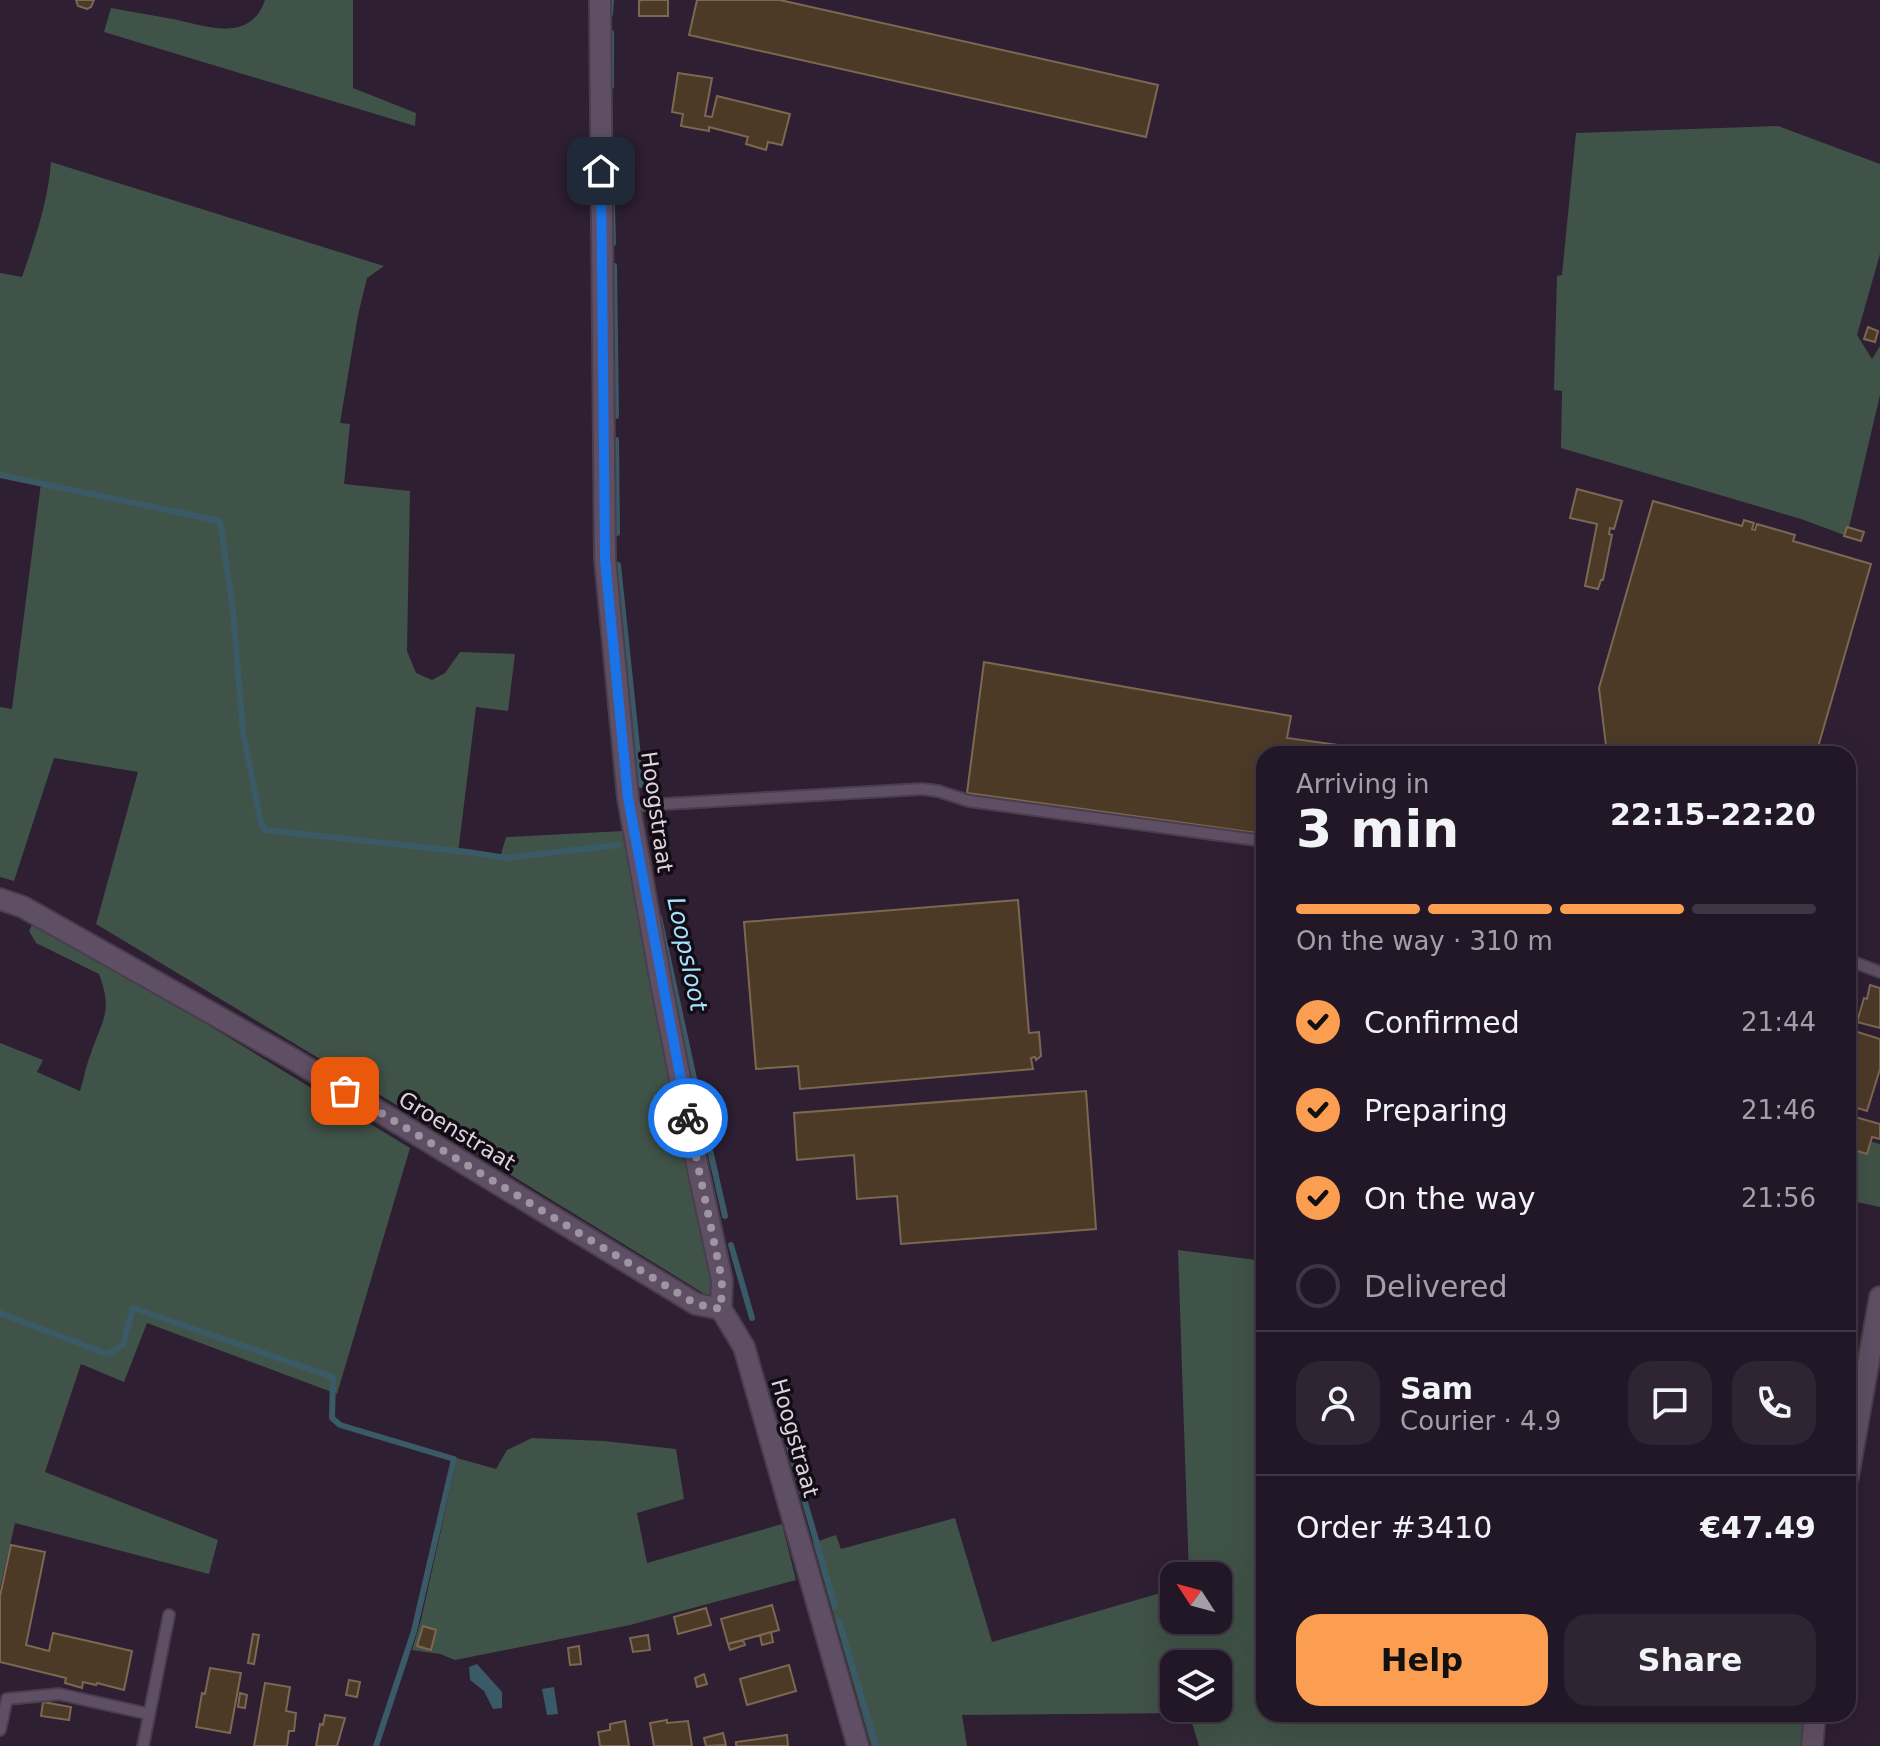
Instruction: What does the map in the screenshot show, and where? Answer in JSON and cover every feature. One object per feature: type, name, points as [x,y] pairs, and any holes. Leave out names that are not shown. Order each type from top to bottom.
[{"type":"street","name":"Hoogstraat","points":[[600,0],[605,559],[629,806],[661,983],[722,1280],[721,1309],[744,1347],[858,1746]]},
{"type":"street","name":"Groenstraat","points":[[0,899],[23,907],[291,1058],[696,1304],[721,1309]]},
{"type":"street","points":[[1856,1432],[1880,1297]]},
{"type":"street","points":[[1812,1746],[1814,1722]]},
{"type":"lane","points":[[629,806],[922,789],[969,801],[1256,840]]},
{"type":"lane","points":[[1856,963],[1880,972]]},
{"type":"lane","points":[[143,1746],[169,1615]]},
{"type":"lane","points":[[0,1730],[7,1699],[59,1694],[149,1714]]},
{"type":"green space","points":[[265,0],[353,0],[353,88],[416,113],[415,126],[104,32],[111,8],[226,29],[249,23]]},
{"type":"green space","points":[[1778,126],[1880,164],[1880,254],[1857,335],[1872,359],[1880,346],[1880,395],[1847,536],[1801,519],[1561,448],[1562,391],[1554,390],[1557,276],[1562,275],[1576,133]]},
{"type":"green space","points":[[51,162],[384,266],[367,278],[358,315],[340,423],[350,424],[344,484],[410,491],[407,651],[416,673],[432,680],[445,673],[460,652],[515,654],[508,711],[476,707],[458,853],[500,858],[506,837],[624,831],[716,1291],[710,1295],[96,924],[138,772],[54,758],[14,881],[0,877],[0,707],[12,709],[41,483],[0,475],[0,273],[22,277],[44,206]]},
{"type":"green space","points":[[34,921],[137,980],[145,989],[410,1148],[337,1394],[147,1323],[124,1382],[81,1364],[45,1472],[218,1540],[209,1574],[15,1523],[0,1589],[0,1043],[43,1060],[37,1072],[80,1091],[106,1006],[99,974],[36,943],[29,931]]},
{"type":"green space","points":[[1856,1137],[1880,1144],[1880,1207],[1856,1202]]},
{"type":"green space","points":[[1178,1250],[1256,1260],[1256,1722],[1806,1722],[1805,1746],[1199,1746],[1192,1722],[1232,1722],[1232,1650],[1160,1650],[1160,1713],[962,1715],[967,1746],[871,1746],[813,1543],[836,1535],[841,1549],[955,1518],[992,1642],[1160,1593],[1160,1634],[1232,1634],[1232,1562],[1189,1562]]},
{"type":"green space","points":[[532,1438],[604,1441],[676,1449],[684,1499],[637,1513],[647,1563],[782,1524],[796,1580],[630,1625],[455,1660],[440,1654],[412,1650],[457,1458],[496,1469],[507,1450]]},
{"type":"water","points":[[477,1664],[502,1692],[502,1708],[493,1709],[484,1691],[470,1680],[469,1667]]},
{"type":"water","points":[[554,1687],[558,1714],[547,1715],[542,1689]]},
{"type":"building","points":[[76,0],[94,0],[87,9],[78,6]]},
{"type":"building","points":[[668,0],[668,16],[639,16],[639,1]]},
{"type":"building","points":[[697,0],[780,0],[1158,85],[1146,137],[689,35]]},
{"type":"building","points":[[678,73],[712,78],[705,116],[712,117],[717,96],[790,114],[782,145],[768,142],[766,150],[746,144],[748,137],[709,127],[709,131],[681,126],[683,114],[672,112]]},
{"type":"building","points":[[1868,327],[1878,331],[1875,342],[1864,339]]},
{"type":"building","points":[[1577,489],[1622,501],[1614,529],[1610,528],[1609,534],[1612,535],[1603,580],[1598,589],[1585,586],[1597,524],[1570,518]]},
{"type":"building","points":[[1653,501],[1742,526],[1744,520],[1754,523],[1752,529],[1755,530],[1757,524],[1795,535],[1793,541],[1871,564],[1818,746],[1606,746],[1599,688]]},
{"type":"building","points":[[1847,527],[1864,532],[1861,541],[1844,536]]},
{"type":"building","points":[[984,662],[1291,716],[1287,738],[1346,746],[1256,746],[1256,833],[967,793]]},
{"type":"building","points":[[1018,900],[1029,1033],[1039,1032],[1041,1056],[1036,1060],[1035,1057],[1031,1058],[1033,1069],[800,1089],[798,1066],[756,1069],[744,922]]},
{"type":"building","points":[[1870,985],[1880,988],[1880,1028],[1857,1022]]},
{"type":"building","points":[[1856,1032],[1880,1039],[1880,1069],[1867,1111],[1856,1108]]},
{"type":"building","points":[[1086,1091],[1096,1229],[901,1244],[897,1196],[857,1199],[854,1155],[797,1160],[794,1113]]},
{"type":"building","points":[[1856,1117],[1880,1124],[1880,1139],[1872,1137],[1867,1154],[1856,1151]]},
{"type":"building","points":[[11,1545],[45,1552],[26,1645],[49,1651],[53,1633],[132,1651],[124,1690],[83,1682],[82,1688],[65,1683],[66,1678],[0,1662],[0,1596]]},
{"type":"building","points":[[772,1605],[779,1630],[728,1644],[721,1619]]},
{"type":"building","points":[[706,1608],[711,1625],[678,1634],[674,1617]]},
{"type":"building","points":[[423,1626],[436,1630],[431,1650],[417,1646]]},
{"type":"building","points":[[771,1632],[773,1642],[762,1645],[760,1635]]},
{"type":"building","points":[[253,1634],[259,1635],[254,1664],[248,1663]]},
{"type":"building","points":[[648,1635],[650,1650],[633,1652],[630,1638]]},
{"type":"building","points":[[743,1640],[745,1645],[730,1650],[728,1644]]},
{"type":"building","points":[[579,1646],[581,1664],[570,1665],[568,1648]]},
{"type":"building","points":[[789,1665],[796,1691],[747,1705],[740,1679]]},
{"type":"building","points":[[210,1668],[241,1673],[230,1733],[196,1727]]},
{"type":"building","points":[[704,1674],[707,1684],[697,1687],[695,1678]]},
{"type":"building","points":[[349,1680],[360,1682],[357,1697],[346,1695]]},
{"type":"building","points":[[265,1683],[290,1687],[286,1711],[296,1713],[294,1731],[289,1731],[287,1746],[254,1746]]},
{"type":"building","points":[[240,1693],[247,1695],[245,1708],[238,1707]]},
{"type":"building","points":[[43,1702],[71,1707],[69,1720],[41,1716]]},
{"type":"building","points":[[325,1715],[345,1718],[337,1746],[316,1746]]},
{"type":"building","points":[[667,1720],[667,1723],[688,1721],[692,1746],[654,1746],[650,1723]]},
{"type":"building","points":[[625,1721],[629,1746],[600,1746],[598,1732],[610,1730],[610,1724]]},
{"type":"building","points":[[723,1733],[726,1745],[706,1746],[704,1738]]},
{"type":"building","points":[[787,1735],[788,1746],[736,1746],[736,1742]]},
{"type":"waterway","name":"Loopsloot","points":[[610,14],[611,0]]},
{"type":"waterway","name":"Loopsloot","points":[[611,33],[611,86]]},
{"type":"waterway","name":"Loopsloot","points":[[611,168],[613,243]]},
{"type":"waterway","name":"Loopsloot","points":[[614,266],[616,416]]},
{"type":"waterway","name":"Loopsloot","points":[[616,440],[617,533]]},
{"type":"waterway","points":[[0,475],[220,521],[233,611],[243,732],[265,830],[506,858],[618,845]]},
{"type":"waterway","name":"Loopsloot","points":[[618,565],[641,785]]},
{"type":"waterway","name":"Loopsloot","points":[[659,917],[696,1088]]},
{"type":"waterway","name":"Loopsloot","points":[[707,1137],[725,1216]]},
{"type":"waterway","name":"Loopsloot","points":[[731,1245],[752,1318]]},
{"type":"waterway","points":[[0,1313],[107,1354],[123,1345],[133,1308],[333,1377],[332,1418],[340,1425],[454,1459],[414,1631],[376,1746]]},
{"type":"waterway","name":"Loopsloot","points":[[785,1433],[835,1606]]},
{"type":"waterway","name":"Loopsloot","points":[[839,1621],[876,1746]]},
{"type":"way so far","points":[[345,1091],[696,1304],[721,1309],[722,1280],[688,1118]]},
{"type":"route","points":[[601,171],[605,559],[628,798],[688,1118]]}]
